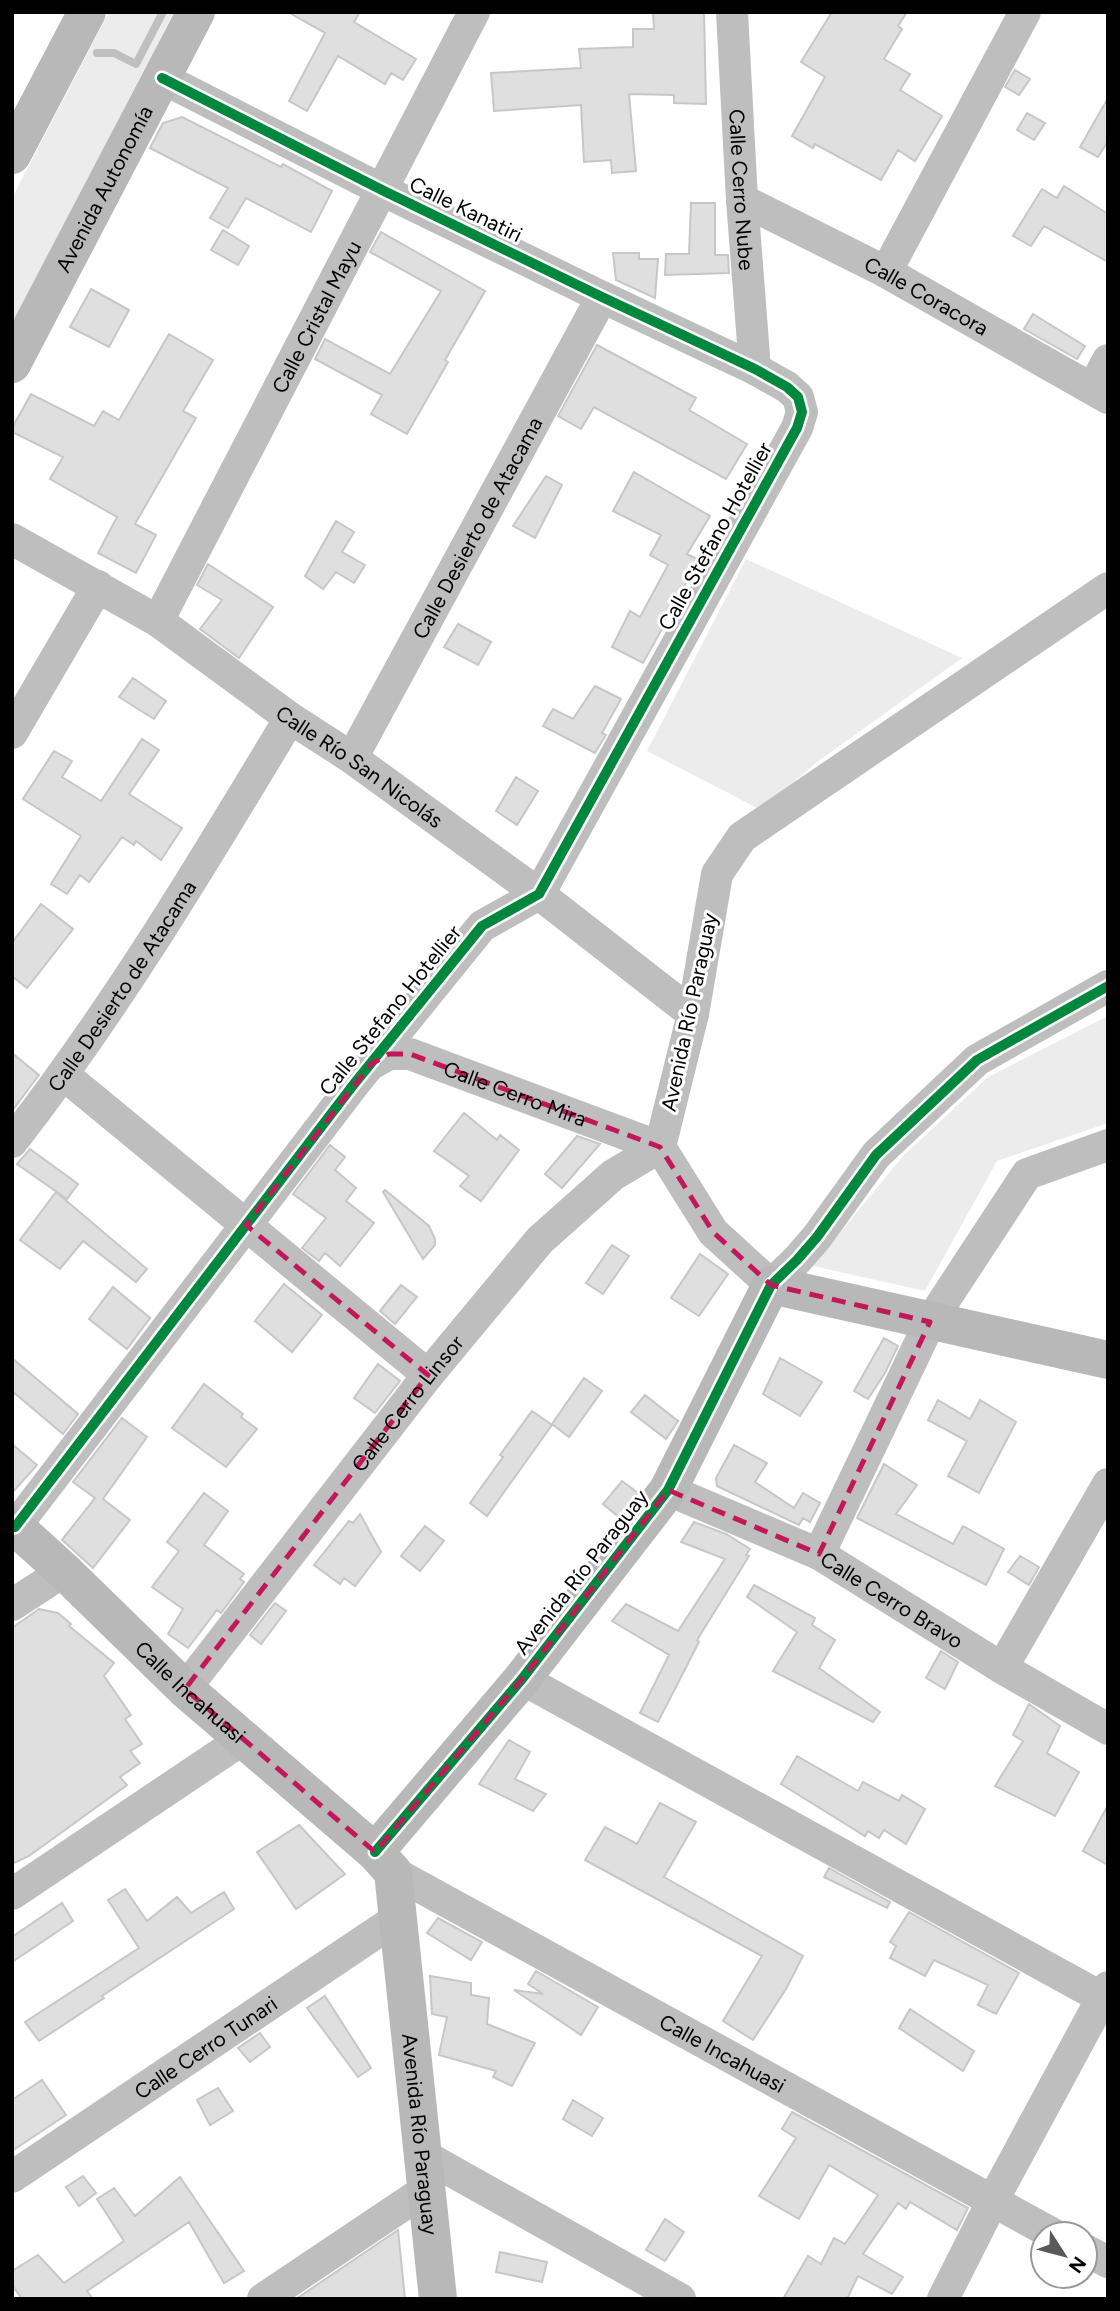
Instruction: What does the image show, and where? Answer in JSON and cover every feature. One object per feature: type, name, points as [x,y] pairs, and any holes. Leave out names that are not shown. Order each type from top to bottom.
[{"type":"street","points":[[12,155],[87,12]]},
{"type":"street","name":"Avenida Autonomía","points":[[12,364],[196,12]]},
{"type":"street","name":"Calle Cristal Mayu","points":[[158,621],[474,12]]},
{"type":"street","name":"Calle Cerro Nube","points":[[732,12],[742,200],[755,369]]},
{"type":"street","points":[[733,48],[752,12]]},
{"type":"street","points":[[886,272],[1025,12]]},
{"type":"street","name":"Calle Kanatiri","points":[[162,78],[601,298],[755,369]]},
{"type":"street","name":"Calle Coracora","points":[[742,200],[886,272],[1100,393]]},
{"type":"street","name":"Calle Desierto de Atacama","points":[[352,758],[601,298]]},
{"type":"street","points":[[1100,393],[1108,360]]},
{"type":"street","name":"Calle Stefano Hotellier","points":[[14,1526],[371,1064],[482,926],[539,894],[797,428],[803,412],[798,397],[787,387],[755,369]]},
{"type":"street","name":"Calle Río San Nicolás","points":[[12,539],[158,621],[539,894],[693,1014]]},
{"type":"street","points":[[12,733],[99,586]]},
{"type":"street","name":"Avenida Río Paraguay","points":[[660,1147],[693,1014],[717,874],[742,837],[1108,588]]},
{"type":"street","name":"Calle Desierto de Atacama","points":[[12,1142],[64,1075],[180,901],[290,718]]},
{"type":"street","points":[[771,1285],[817,1237],[876,1155],[977,1060],[1108,986]]},
{"type":"street","name":"Calle Cerro Mira","points":[[371,1064],[389,1054],[410,1054],[660,1147]]},
{"type":"street","points":[[64,1075],[428,1375]]},
{"type":"street","points":[[818,1554],[930,1322],[1027,1174],[1108,1145]]},
{"type":"street","points":[[660,1147],[713,1232],[771,1285],[1108,1360]]},
{"type":"street","name":"Calle Cerro Linsor","points":[[185,1689],[428,1375],[540,1240],[613,1175],[660,1147]]},
{"type":"street","name":"Avenida Río Paraguay","points":[[438,2299],[398,1918],[384,1862],[668,1490],[771,1285]]},
{"type":"street","points":[[1002,1668],[1108,1484]]},
{"type":"street","name":"Calle Cerro Bravo","points":[[668,1490],[818,1554],[1002,1668],[1108,1729]]},
{"type":"street","name":"Calle Incahuasi","points":[[14,1526],[185,1689],[384,1862],[1029,2221]]},
{"type":"street","points":[[12,1605],[64,1571]]},
{"type":"street","points":[[522,1679],[1106,1996],[992,2202],[943,2299]]},
{"type":"street","points":[[12,1894],[243,1739]]},
{"type":"street","name":"Calle Cerro Tunari","points":[[12,2177],[398,1918]]},
{"type":"street","points":[[263,2299],[425,2172],[680,2299]]},
{"type":"highlighted area","points":[[389,1054],[410,1054],[660,1147],[713,1232],[771,1285],[930,1322],[819,1554],[668,1490],[522,1679],[375,1852],[185,1689],[428,1375],[246,1225],[371,1064]]},
{"type":"shaded area","points":[[109,12],[174,12],[12,324],[12,198]]},
{"type":"shaded area","points":[[746,559],[962,658],[817,762],[761,810],[647,751]]},
{"type":"shaded area","points":[[1108,1016],[1108,1123],[997,1161],[925,1291],[813,1266],[903,1156],[988,1077]]},
{"type":"building","points":[[288,12],[360,12],[354,22],[416,59],[403,80],[391,73],[385,84],[338,56],[307,111],[289,101],[325,33]]},
{"type":"building","points":[[653,12],[704,12],[706,104],[674,103],[674,95],[629,94],[636,171],[612,173],[611,160],[584,162],[581,105],[494,111],[491,73],[581,68],[579,49],[633,47],[633,29],[654,29]]},
{"type":"building","points":[[832,12],[907,12],[898,26],[902,29],[884,59],[910,74],[900,90],[942,116],[915,161],[898,150],[881,180],[815,144],[813,148],[792,136],[825,77],[801,62]]},
{"type":"building","points":[[1015,70],[1030,79],[1019,95],[1005,87]]},
{"type":"building","points":[[1108,98],[1108,141],[1098,157],[1080,147]]},
{"type":"building","points":[[1027,113],[1045,123],[1034,140],[1017,130]]},
{"type":"building","points":[[182,117],[281,167],[283,164],[332,191],[311,232],[246,198],[228,228],[210,218],[228,188],[150,148],[163,123]]},
{"type":"building","points":[[1064,186],[1108,214],[1108,262],[1044,226],[1031,246],[1013,236],[1042,189],[1057,198]]},
{"type":"building","points":[[691,203],[715,203],[715,255],[728,255],[729,273],[665,275],[666,254],[689,254]]},
{"type":"building","points":[[223,230],[249,246],[238,265],[211,250]]},
{"type":"building","points":[[381,232],[485,291],[407,434],[371,414],[382,395],[315,359],[325,339],[390,374],[441,291],[370,252]]},
{"type":"building","points":[[613,253],[639,253],[639,259],[658,259],[655,298],[616,280]]},
{"type":"building","points":[[91,289],[129,310],[109,347],[70,327]]},
{"type":"building","points":[[1033,314],[1085,346],[1077,359],[1024,329]]},
{"type":"building","points":[[169,334],[213,360],[183,411],[196,418],[135,524],[156,535],[136,573],[98,553],[117,517],[50,479],[63,457],[12,432],[12,428],[31,394],[94,426],[103,411],[119,420]]},
{"type":"building","points":[[597,345],[696,398],[689,410],[747,444],[726,479],[594,407],[581,429],[558,416]]},
{"type":"building","points":[[634,472],[710,516],[687,554],[697,559],[686,579],[688,580],[643,663],[612,647],[630,611],[640,617],[668,565],[650,555],[661,535],[613,511]]},
{"type":"building","points":[[546,476],[562,485],[535,538],[513,526]]},
{"type":"building","points":[[336,521],[354,532],[342,552],[365,565],[354,583],[336,572],[323,589],[305,576]]},
{"type":"building","points":[[208,564],[273,607],[239,658],[200,629],[222,600],[197,585]]},
{"type":"building","points":[[458,624],[491,642],[478,665],[444,647]]},
{"type":"building","points":[[133,678],[166,701],[154,719],[119,697]]},
{"type":"building","points":[[595,686],[621,699],[602,733],[606,735],[595,753],[543,726],[553,709],[573,719]]},
{"type":"building","points":[[142,739],[159,750],[129,794],[182,828],[161,860],[136,841],[134,845],[122,837],[89,882],[80,875],[67,894],[51,884],[81,836],[23,799],[54,751],[72,761],[62,777],[101,801]]},
{"type":"building","points":[[516,777],[538,791],[517,825],[496,811]]},
{"type":"building","points":[[41,904],[73,929],[27,988],[12,976],[12,943]]},
{"type":"building","points":[[12,1053],[39,1075],[12,1111]]},
{"type":"building","points":[[464,1113],[497,1140],[500,1135],[519,1150],[481,1201],[460,1186],[469,1176],[434,1151]]},
{"type":"building","points":[[577,1136],[600,1144],[562,1188],[545,1174]]},
{"type":"building","points":[[330,1145],[345,1157],[335,1170],[356,1188],[346,1201],[374,1223],[340,1266],[325,1253],[319,1261],[302,1248],[326,1218],[293,1194]]},
{"type":"building","points":[[30,1149],[78,1184],[67,1199],[17,1164]]},
{"type":"building","points":[[385,1190],[429,1226],[435,1245],[423,1259],[383,1192]]},
{"type":"building","points":[[56,1192],[147,1269],[136,1282],[83,1241],[60,1269],[20,1240]]},
{"type":"building","points":[[612,1245],[629,1256],[603,1294],[586,1283]]},
{"type":"building","points":[[700,1254],[728,1274],[699,1316],[671,1298]]},
{"type":"building","points":[[284,1284],[322,1315],[292,1352],[255,1321]]},
{"type":"building","points":[[401,1285],[417,1297],[395,1324],[380,1311]]},
{"type":"building","points":[[113,1287],[150,1318],[127,1349],[89,1319]]},
{"type":"building","points":[[884,1338],[898,1346],[868,1399],[854,1391]]},
{"type":"building","points":[[12,1358],[78,1414],[63,1434],[12,1391]]},
{"type":"building","points":[[780,1358],[822,1382],[800,1416],[763,1394]]},
{"type":"building","points":[[378,1364],[400,1381],[375,1413],[354,1398]]},
{"type":"building","points":[[584,1378],[602,1391],[569,1437],[552,1424]]},
{"type":"building","points":[[204,1384],[243,1414],[241,1417],[257,1429],[226,1467],[172,1428]]},
{"type":"building","points":[[645,1395],[678,1421],[666,1439],[631,1412]]},
{"type":"building","points":[[938,1400],[970,1419],[980,1400],[1016,1422],[979,1493],[948,1476],[967,1441],[928,1420]]},
{"type":"building","points":[[532,1411],[552,1425],[487,1516],[470,1503]]},
{"type":"building","points":[[122,1418],[147,1437],[103,1499],[130,1520],[93,1568],[62,1540],[95,1498],[73,1482]]},
{"type":"building","points":[[12,1444],[37,1465],[12,1493]]},
{"type":"building","points":[[734,1445],[767,1463],[755,1482],[794,1508],[803,1493],[820,1503],[810,1522],[803,1518],[799,1525],[717,1486],[716,1478]]},
{"type":"building","points":[[884,1464],[917,1485],[896,1514],[953,1544],[963,1526],[1004,1549],[986,1585],[857,1518]]},
{"type":"building","points":[[622,1481],[638,1493],[619,1517],[603,1504]]},
{"type":"building","points":[[204,1493],[228,1511],[204,1545],[244,1574],[240,1579],[244,1582],[221,1613],[217,1610],[188,1648],[168,1634],[183,1609],[152,1587],[179,1551],[167,1542]]},
{"type":"building","points":[[360,1514],[381,1552],[355,1586],[344,1578],[340,1584],[314,1565],[349,1521],[353,1523]]},
{"type":"building","points":[[694,1522],[726,1534],[750,1549],[746,1555],[749,1556],[697,1640],[699,1642],[658,1722],[640,1713],[669,1655],[612,1621],[626,1604],[678,1631],[725,1559],[681,1542]]},
{"type":"building","points":[[425,1526],[444,1541],[420,1571],[401,1556]]},
{"type":"building","points":[[1020,1556],[1039,1567],[1029,1585],[1008,1572]]},
{"type":"building","points":[[754,1585],[815,1618],[812,1625],[835,1640],[819,1668],[880,1712],[873,1722],[773,1671],[797,1632],[747,1597]]},
{"type":"building","points":[[275,1603],[286,1611],[261,1644],[250,1635]]},
{"type":"building","points":[[39,1609],[58,1613],[71,1624],[69,1626],[114,1663],[104,1676],[131,1715],[125,1719],[142,1744],[130,1751],[140,1763],[120,1777],[127,1785],[29,1856],[12,1864],[12,1628]]},
{"type":"building","points":[[941,1651],[958,1662],[945,1689],[926,1678]]},
{"type":"building","points":[[1029,1704],[1060,1726],[1047,1753],[1079,1772],[1055,1816],[995,1786],[1023,1741],[1013,1735]]},
{"type":"building","points":[[509,1740],[530,1752],[515,1779],[546,1794],[533,1811],[479,1784]]},
{"type":"building","points":[[797,1756],[858,1791],[863,1782],[899,1801],[902,1795],[925,1809],[906,1844],[884,1830],[879,1838],[868,1831],[865,1836],[781,1784]]},
{"type":"building","points":[[660,1803],[696,1822],[664,1877],[803,1956],[786,1989],[753,2040],[723,2021],[762,1956],[585,1860],[605,1827],[637,1844]]},
{"type":"building","points":[[1108,1805],[1108,1865],[1083,1851]]},
{"type":"building","points":[[299,1825],[345,1874],[296,1909],[257,1852]]},
{"type":"building","points":[[829,1868],[890,1902],[887,1908],[824,1877]]},
{"type":"building","points":[[125,1889],[147,1921],[177,1897],[191,1913],[224,1892],[234,1909],[39,2041],[25,2022],[139,1948],[108,1900]]},
{"type":"building","points":[[62,1903],[73,1921],[12,1962],[12,1937]]},
{"type":"building","points":[[909,1912],[1019,1973],[996,2014],[978,2005],[988,1985],[934,1960],[925,1976],[890,1958],[896,1946],[890,1942]]},
{"type":"building","points":[[438,1918],[482,1942],[471,1960],[427,1933]]},
{"type":"building","points":[[536,1971],[598,2007],[581,2035],[514,1990],[543,1994],[528,1984]]},
{"type":"building","points":[[430,1976],[471,1983],[471,1995],[489,1998],[487,2024],[535,2043],[512,2086],[493,2077],[496,2071],[439,2055],[447,2017],[432,2014]]},
{"type":"building","points":[[325,1996],[371,2068],[358,2077],[307,2008]]},
{"type":"building","points":[[910,2009],[974,2051],[963,2071],[899,2028]]},
{"type":"building","points":[[260,2033],[270,2047],[250,2062],[238,2048]]},
{"type":"building","points":[[42,2080],[66,2115],[12,2151],[12,2100]]},
{"type":"building","points":[[218,2088],[233,2111],[210,2125],[197,2100]]},
{"type":"building","points":[[573,2100],[603,2118],[592,2136],[563,2119]]},
{"type":"building","points":[[792,2112],[968,2208],[957,2230],[910,2202],[906,2209],[898,2203],[863,2254],[903,2277],[892,2294],[858,2276],[847,2299],[783,2299],[808,2256],[821,2264],[834,2238],[845,2244],[878,2195],[829,2165],[799,2219],[759,2196],[796,2138],[782,2129]]},
{"type":"building","points":[[83,2176],[96,2193],[79,2206],[66,2187]]},
{"type":"building","points":[[180,2177],[244,2271],[224,2283],[189,2222],[87,2291],[93,2299],[22,2299],[12,2285],[12,2271],[38,2255],[64,2283],[124,2241],[97,2199],[114,2188],[135,2216]]},
{"type":"building","points":[[665,2219],[684,2232],[665,2261],[646,2250]]},
{"type":"building","points":[[398,2230],[405,2299],[296,2299]]},
{"type":"building","points":[[500,2252],[547,2262],[542,2282],[496,2272]]},
{"type":"waterway","points":[[97,53],[114,53],[136,64],[163,12]]},
{"type":"cycle path","points":[[15,1527],[354,1084],[482,926],[539,894],[797,428],[802,412],[798,397],[787,387],[755,369],[382,190],[162,78]]},
{"type":"cycle path","points":[[375,1852],[522,1679],[668,1490],[771,1285],[817,1237],[876,1155],[977,1060],[1108,986]]}]
